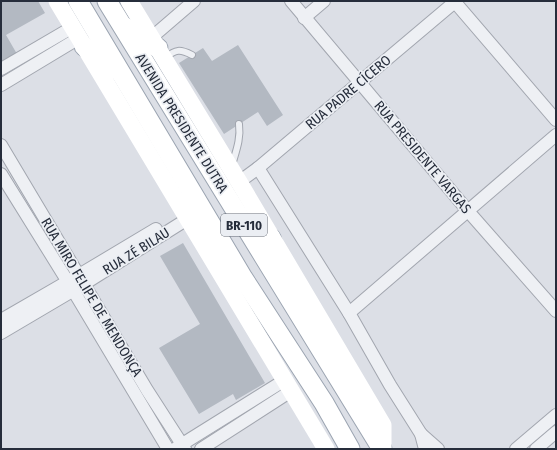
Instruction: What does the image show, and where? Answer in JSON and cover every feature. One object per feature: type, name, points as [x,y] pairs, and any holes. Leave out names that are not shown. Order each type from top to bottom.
[{"type":"main road","name":"AVENIDA PRESIDENTE DUTRA","points":[[78,1],[243,278],[324,403],[350,449]]},
{"type":"main road","name":"AVENIDA PRESIDENTE DUTRA","points":[[107,1],[382,449]]},
{"type":"main road","points":[[121,24],[158,48]]},
{"type":"main road","points":[[79,37],[124,78]]},
{"type":"main road","points":[[271,238],[290,300]]},
{"type":"main road","points":[[324,403],[324,390],[327,387],[336,385],[346,391]]},
{"type":"street","points":[[58,1],[326,449]]},
{"type":"street","name":"AVENIDA PRESIDENTE DUTRA","points":[[129,1],[235,175],[382,425],[382,449]]},
{"type":"street","points":[[158,48],[194,1]]},
{"type":"street","name":"RUA PRESIDENTE VARGAS","points":[[291,1],[468,211],[556,311]]},
{"type":"street","points":[[304,18],[324,1]]},
{"type":"street","points":[[455,1],[556,120]]},
{"type":"street","name":"RUA PADRE CÍCERO","points":[[235,175],[258,168],[455,1]]},
{"type":"street","points":[[1,69],[79,37]]},
{"type":"street","points":[[1,85],[79,37]]},
{"type":"street","points":[[350,313],[556,135]]},
{"type":"street","name":"RUA MIRO FELIPE DE MENDONÇA","points":[[1,145],[82,279],[168,449]]},
{"type":"street","points":[[258,168],[350,313],[390,385],[421,434],[438,449]]},
{"type":"street","name":"RUA MIRO FELIPE DE MENDONÇA","points":[[1,174],[71,286],[123,360],[180,447]]},
{"type":"street","name":"RUA ZÉ BILAU","points":[[1,333],[82,279],[187,215]]},
{"type":"street","name":"RUA ZÉ BILAU","points":[[1,320],[71,286]]},
{"type":"street","points":[[180,447],[288,386]]},
{"type":"street","points":[[201,449],[288,386]]},
{"type":"street","points":[[516,449],[556,415]]},
{"type":"street","points":[[536,432],[540,445],[556,432]]},
{"type":"street","points":[[421,434],[425,449]]},
{"type":"lane","points":[[158,48],[172,52],[178,50],[185,51],[192,55]]},
{"type":"lane","points":[[235,175],[240,133],[239,124]]},
{"type":"building","points":[[1,1],[38,1],[45,13],[6,35],[17,54],[1,63]]},
{"type":"building","points":[[238,45],[283,115],[267,126],[258,112],[224,134],[179,63],[203,48],[212,61]]},
{"type":"building","points":[[183,243],[265,383],[236,400],[233,394],[199,414],[159,348],[200,324],[160,256]]}]
